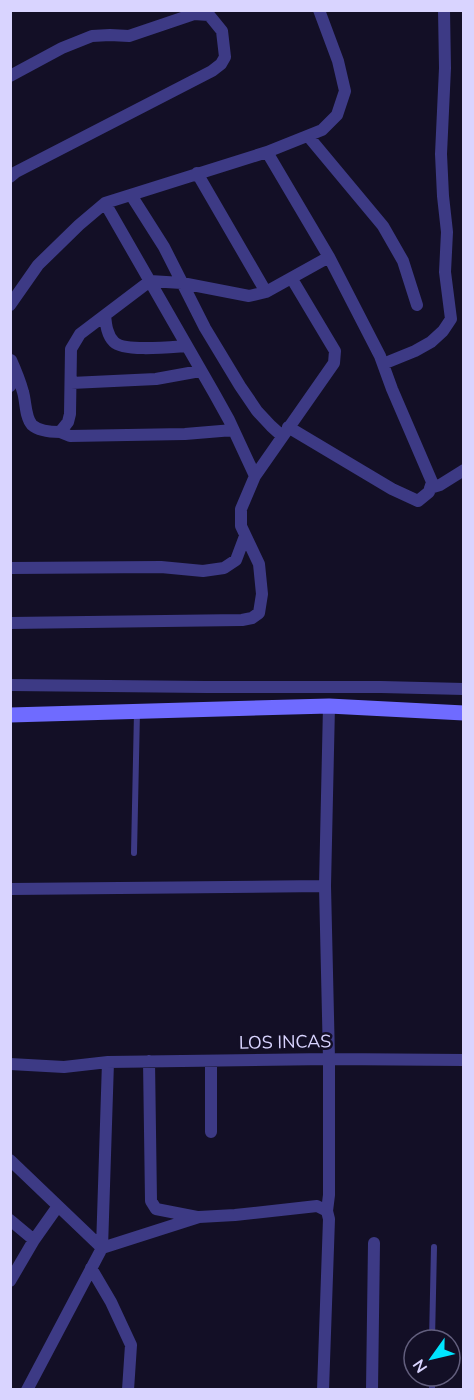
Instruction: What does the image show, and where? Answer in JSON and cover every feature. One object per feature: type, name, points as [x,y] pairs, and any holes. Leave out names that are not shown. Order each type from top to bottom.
[{"type":"street","points":[[10,305],[38,265],[105,203],[267,152],[322,130],[337,116],[345,91],[338,61],[319,10]]},
{"type":"street","points":[[383,364],[431,342],[443,331],[451,319],[445,272],[447,232],[441,154],[445,68],[444,10]]},
{"type":"street","points":[[10,76],[62,48],[92,36],[129,36],[194,14],[209,15],[222,31],[225,57],[221,64],[212,71],[10,177]]},
{"type":"street","points":[[308,136],[383,226],[402,261],[417,305]]},
{"type":"street","points":[[131,195],[164,247],[205,328],[256,411],[271,426],[418,501],[429,492],[432,482],[383,364],[329,257],[267,152]]},
{"type":"street","points":[[197,173],[266,292]]},
{"type":"street","points":[[105,203],[233,430],[255,476]]},
{"type":"street","points":[[60,432],[68,422],[70,414],[71,349],[80,334],[150,280],[182,283],[249,296],[266,292],[329,257]]},
{"type":"street","points":[[10,622],[242,621],[252,618],[259,612],[262,594],[259,564],[245,536],[241,509],[255,476],[334,363],[335,351],[292,279]]},
{"type":"street","points":[[105,315],[106,330],[114,342],[122,346],[186,346]]},
{"type":"street","points":[[11,359],[17,373],[28,418],[39,429],[70,436],[185,434],[233,430]]},
{"type":"street","points":[[10,386],[11,359]]},
{"type":"street","points":[[71,383],[156,379],[200,370]]},
{"type":"street","points":[[430,488],[440,485],[464,470]]},
{"type":"street","points":[[10,568],[161,567],[203,572],[224,568],[236,560],[245,536]]},
{"type":"street","points":[[10,685],[464,689]]},
{"type":"street","points":[[323,1389],[329,1219],[327,1212],[329,1059],[325,886],[329,706]]},
{"type":"street","points":[[10,715],[329,706],[464,714]]},
{"type":"street","points":[[10,889],[325,886]]},
{"type":"street","name":"LOS INCAS","points":[[10,1064],[64,1067],[108,1062],[149,1061],[464,1060]]},
{"type":"street","points":[[149,1061],[151,1201],[156,1209],[199,1217],[317,1206],[327,1212]]},
{"type":"street","points":[[211,1061],[211,1132]]},
{"type":"street","points":[[27,1389],[102,1248],[108,1062]]},
{"type":"street","points":[[10,1160],[102,1248]]},
{"type":"street","points":[[10,1281],[34,1240],[58,1206]]},
{"type":"street","points":[[102,1248],[199,1217]]},
{"type":"street","points":[[10,1221],[34,1240]]},
{"type":"street","points":[[372,1389],[374,1243]]},
{"type":"street","points":[[91,1268],[111,1302],[131,1345],[128,1389]]},
{"type":"lane","points":[[134,853],[137,711]]},
{"type":"lane","points":[[432,1328],[434,1247]]}]
